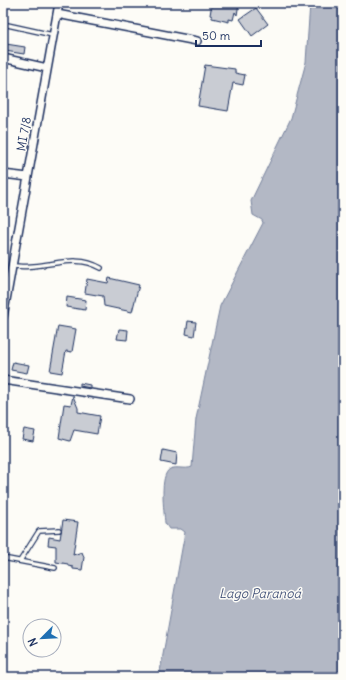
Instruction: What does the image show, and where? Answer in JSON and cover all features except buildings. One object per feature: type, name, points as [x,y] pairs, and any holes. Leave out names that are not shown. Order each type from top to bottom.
[{"type":"street","name":"MI 7/8","points":[[3,317],[59,3]]},
{"type":"street","points":[[57,14],[197,41]]},
{"type":"street","points":[[3,58],[47,68]]},
{"type":"street","points":[[3,174],[28,178]]},
{"type":"street","points":[[3,380],[130,399]]},
{"type":"lane","points":[[3,24],[53,35]]},
{"type":"lane","points":[[12,266],[34,266],[71,260],[83,261],[101,268]]},
{"type":"lane","points":[[20,561],[39,531],[59,530]]},
{"type":"lane","points":[[3,558],[55,568]]},
{"type":"water","name":"Lago Paranoá","points":[[310,3],[343,3],[343,677],[159,677],[185,532],[181,529],[169,529],[165,523],[163,502],[164,478],[170,469],[192,467],[196,419],[220,306],[263,223],[262,220],[253,215],[251,201],[291,118],[306,62]]}]
